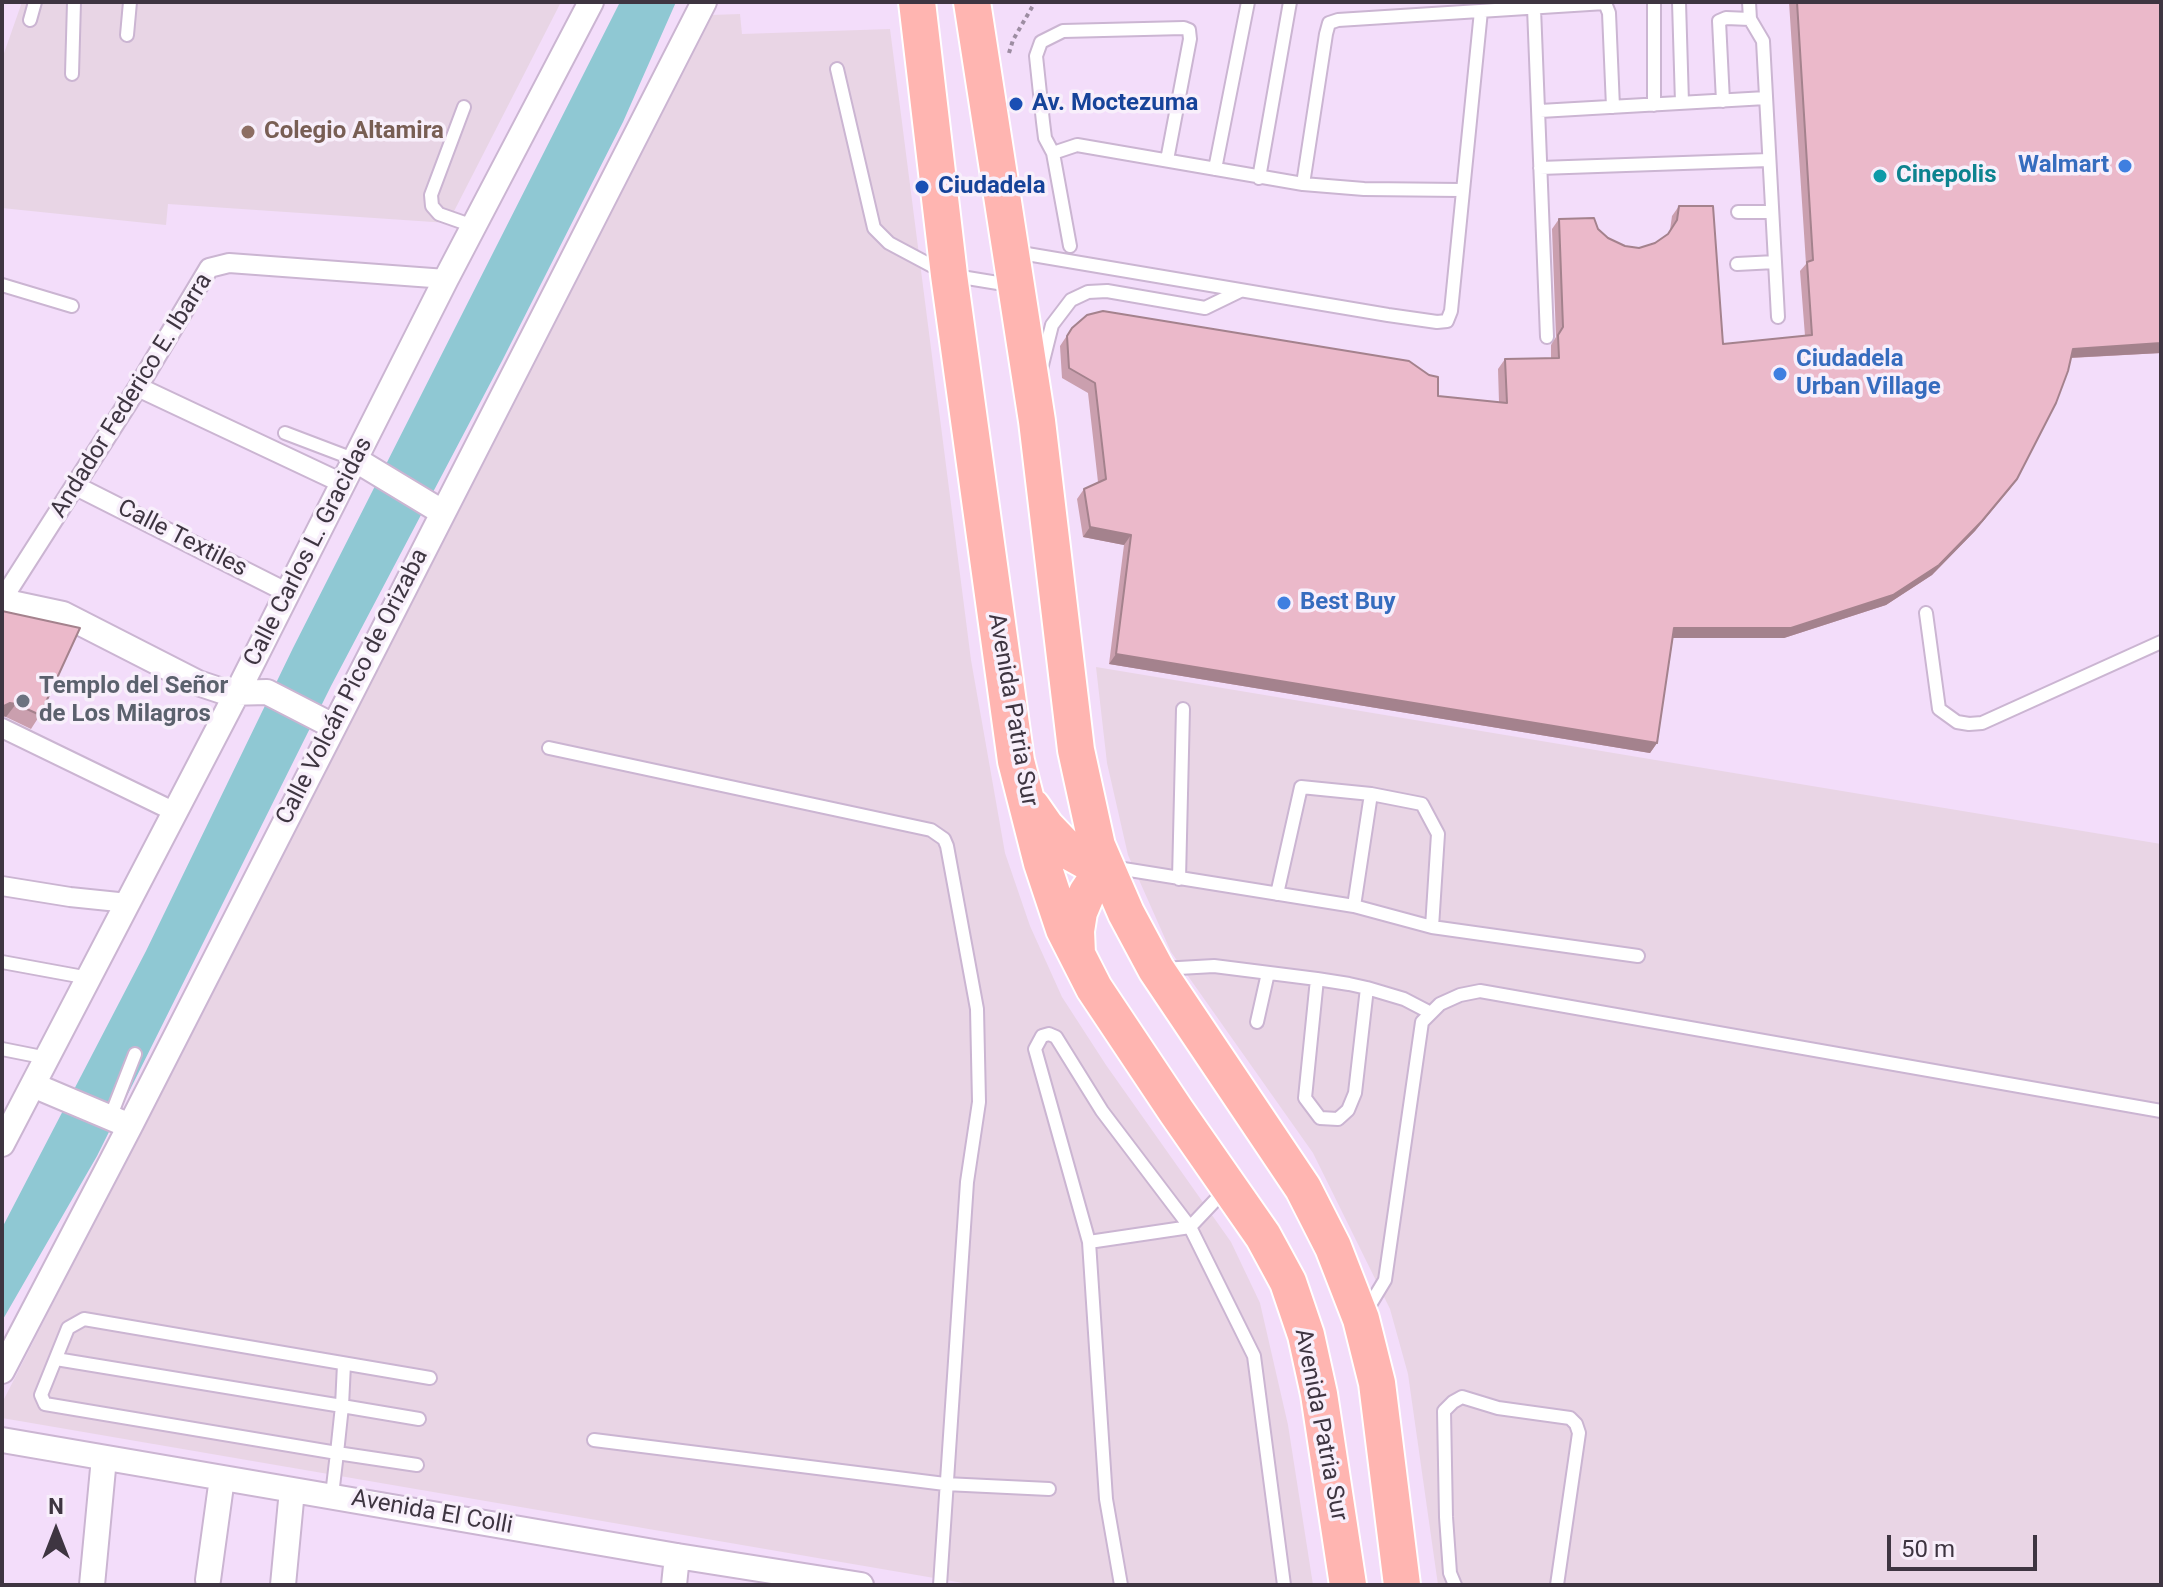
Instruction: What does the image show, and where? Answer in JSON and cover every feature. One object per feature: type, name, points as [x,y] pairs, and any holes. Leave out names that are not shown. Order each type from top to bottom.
[{"type":"main road","name":"Avenida Patria Sur","points":[[917,2],[949,275],[1016,761],[1042,863],[1064,929],[1094,988],[1263,1236],[1288,1282],[1306,1335],[1319,1394],[1348,1585]]},
{"type":"main road","points":[[972,2],[1037,421],[1076,750],[1097,846],[1126,913],[1156,969],[1303,1188],[1333,1247],[1361,1319],[1377,1383],[1402,1585]]},
{"type":"main road","points":[[1025,796],[1046,827],[1070,852],[1088,862],[1105,866]]},
{"type":"main road","points":[[1077,954],[1079,912],[1105,866]]},
{"type":"street","name":"Calle Carlos L. Gracidas","points":[[3,1141],[44,1090],[47,1058],[344,484],[365,465],[446,279],[476,227],[591,2]]},
{"type":"street","name":"Calle Volcán Pico de Orizaba","points":[[2,1371],[120,1122],[437,508],[704,2]]},
{"type":"street","name":"Andador Federico E. Ibarra","points":[[2,601],[138,387],[209,268],[229,263],[446,279]]},
{"type":"street","points":[[138,387],[344,484]]},
{"type":"street","points":[[365,465],[437,508]]},
{"type":"street","name":"Calle Textiles","points":[[76,486],[288,593]]},
{"type":"street","points":[[2,601],[63,614],[198,683],[218,691],[267,692],[326,722]]},
{"type":"street","points":[[2,728],[175,812]]},
{"type":"street","points":[[2,886],[128,903]]},
{"type":"street","points":[[44,1090],[120,1122]]},
{"type":"street","name":"Avenida El Colli","points":[[2,1440],[861,1585]]},
{"type":"street","points":[[92,1585],[104,1458]]},
{"type":"street","points":[[208,1580],[222,1478]]},
{"type":"street","points":[[283,1585],[292,1490]]},
{"type":"street","points":[[674,1585],[677,1556]]},
{"type":"lane","points":[[30,20],[35,2]]},
{"type":"lane","points":[[72,74],[74,2]]},
{"type":"lane","points":[[127,35],[130,2]]},
{"type":"lane","points":[[1215,169],[1248,2]]},
{"type":"lane","points":[[1259,178],[1290,2]]},
{"type":"lane","points":[[1654,2],[1654,105]]},
{"type":"lane","points":[[1679,2],[1682,103]]},
{"type":"lane","points":[[1749,2],[1750,19],[1763,41],[1778,317]]},
{"type":"lane","points":[[1303,184],[1329,23],[1338,20],[1605,3],[1609,13],[1613,107]]},
{"type":"lane","points":[[1542,6],[1540,168],[1547,337]]},
{"type":"lane","points":[[837,69],[874,228],[889,243],[949,275],[1014,268],[1240,291],[1437,322],[1447,321],[1451,311],[1481,11]]},
{"type":"lane","points":[[1723,101],[1719,21],[1726,18],[1750,19]]},
{"type":"lane","points":[[1070,246],[1053,153],[1045,138],[1036,56],[1041,42],[1063,31],[1189,30],[1190,39],[1167,160]]},
{"type":"lane","points":[[1540,111],[1766,98]]},
{"type":"lane","points":[[464,107],[431,195],[432,206],[439,214],[476,227]]},
{"type":"lane","points":[[1053,153],[1077,145],[1303,184],[1407,191],[1461,190]]},
{"type":"lane","points":[[1540,168],[1769,160]]},
{"type":"lane","points":[[1738,212],[1772,212]]},
{"type":"lane","points":[[1737,264],[1775,262]]},
{"type":"lane","points":[[2,285],[72,306]]},
{"type":"lane","points":[[1037,421],[1042,364],[1052,325],[1071,300],[1088,292],[1107,291],[1205,308],[1240,291]]},
{"type":"lane","points":[[285,433],[365,465]]},
{"type":"lane","points":[[1926,613],[1939,709],[1957,722],[1969,724],[1982,723],[2161,642]]},
{"type":"lane","points":[[1179,879],[1183,709]]},
{"type":"lane","points":[[549,748],[931,830],[944,839],[950,853],[977,1009],[979,1102],[967,1182],[940,1585]]},
{"type":"lane","points":[[1277,894],[1301,787],[1371,794],[1422,804],[1438,834],[1432,927]]},
{"type":"lane","points":[[1354,906],[1371,794]]},
{"type":"lane","points":[[1105,866],[1354,906],[1432,927],[1638,956]]},
{"type":"lane","points":[[2,962],[89,978]]},
{"type":"lane","points":[[1156,969],[1214,966],[1317,979],[1367,988],[1404,999],[1429,1012]]},
{"type":"lane","points":[[1257,1022],[1268,973]]},
{"type":"lane","points":[[1317,979],[1305,1098],[1320,1118],[1338,1119],[1353,1101],[1367,988]]},
{"type":"lane","points":[[1361,1319],[1385,1280],[1422,1022],[1440,1004],[1460,995],[1480,991],[2161,1111]]},
{"type":"lane","points":[[1121,1585],[1106,1499],[1089,1242],[1035,1049],[1042,1036],[1049,1034],[1056,1037],[1102,1111],[1190,1227],[1254,1356],[1284,1585]]},
{"type":"lane","points":[[2,1049],[47,1058]]},
{"type":"lane","points":[[120,1122],[135,1054]]},
{"type":"lane","points":[[1089,1242],[1190,1227],[1229,1187]]},
{"type":"lane","points":[[417,1465],[48,1405],[41,1395],[68,1328],[84,1319],[430,1378]]},
{"type":"lane","points":[[56,1359],[419,1419]]},
{"type":"lane","points":[[332,1495],[344,1364]]},
{"type":"lane","points":[[1455,1585],[1450,1573],[1446,1517],[1444,1411],[1462,1397],[1498,1408],[1570,1418],[1576,1424],[1579,1433],[1557,1585]]},
{"type":"lane","points":[[594,1440],[945,1484],[1049,1489]]},
{"type":"shaded area","name":"Colegio Altamira","points":[[22,2],[561,2],[448,223],[168,204],[166,225],[2,208],[2,59]]},
{"type":"shaded area","points":[[620,2],[676,2],[623,122],[502,361],[331,686],[97,1156],[2,1321],[2,1228],[146,951],[293,648]]},
{"type":"shaded area","points":[[740,14],[742,34],[890,29],[971,660],[1005,853],[1030,926],[1062,997],[1231,1242],[1260,1303],[1288,1425],[1313,1585],[975,1585],[2,1418],[2,1403],[711,15]]},
{"type":"shaded area","points":[[1096,667],[2161,844],[2161,1585],[1438,1585],[1408,1374],[1390,1309],[1313,1153],[1171,952],[1128,855],[1107,763]]},
{"type":"building","name":"Ciudadela Urban Village","points":[[1797,2],[2161,2],[2161,343],[2073,349],[2056,403],[2017,479],[1939,565],[1893,595],[1791,628],[1674,628],[1657,743],[1116,654],[1131,535],[1090,527],[1084,489],[1106,479],[1095,383],[1069,368],[1067,336],[1072,328],[1087,315],[1103,311],[1409,361],[1429,375],[1438,377],[1438,396],[1507,403],[1505,359],[1559,358],[1558,335],[1563,327],[1559,219],[1594,218],[1598,229],[1608,238],[1639,248],[1655,243],[1668,234],[1677,220],[1679,206],[1713,206],[1723,344],[1812,335],[1807,262],[1813,260]]},
{"type":"building","name":"Templo del Señor de Los Milagros","points":[[2,611],[80,628],[40,715],[16,704],[2,707]]},
{"type":"place","name":"Av. Moctezuma","points":[[1016,104]]},
{"type":"place","name":"Colegio Altamira","points":[[248,132]]},
{"type":"place","name":"Walmart","points":[[2125,166]]},
{"type":"place","name":"Cinepolis","points":[[1880,176]]},
{"type":"place","name":"Ciudadela","points":[[922,187]]},
{"type":"place","name":"Ciudadela Urban Village","points":[[1780,374]]},
{"type":"place","name":"Best Buy","points":[[1284,603]]},
{"type":"place","name":"Templo del Señor de Los Milagros","points":[[23,701]]}]
